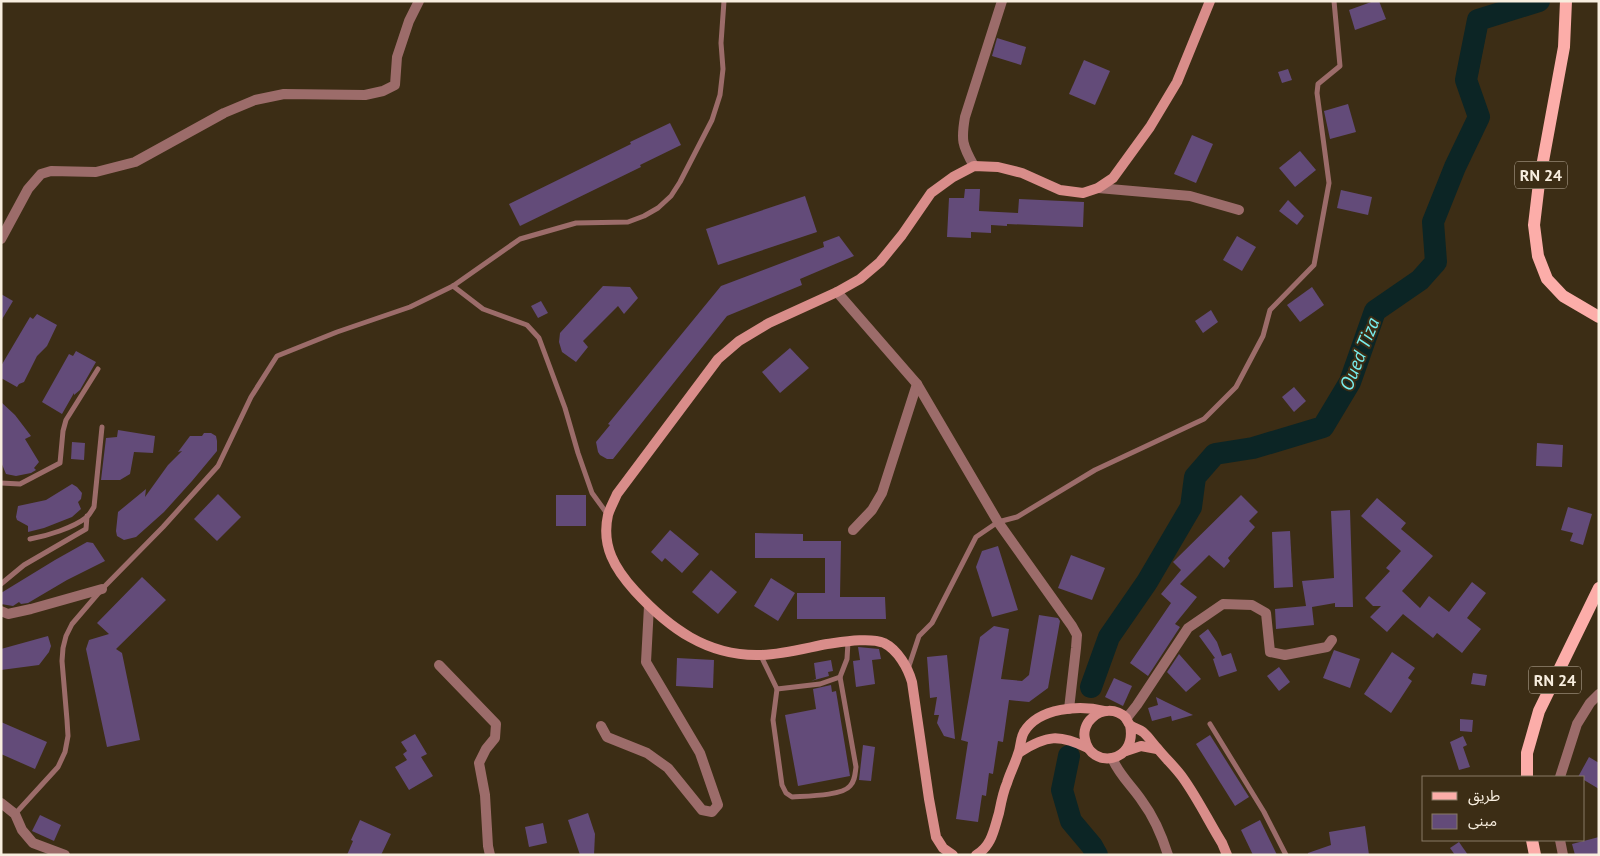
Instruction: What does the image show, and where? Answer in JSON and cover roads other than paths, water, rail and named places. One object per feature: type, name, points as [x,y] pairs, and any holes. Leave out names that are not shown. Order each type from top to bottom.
[{"type":"main road","points":[[953,855],[943,848],[936,837],[928,799],[912,682],[908,669],[895,652],[884,643],[868,640],[760,655],[730,654],[708,647],[680,632],[648,606],[625,580],[610,555],[607,535],[608,515],[617,494],[718,359],[739,341],[769,323],[837,292],[860,279],[880,262],[902,235],[931,193],[953,177],[974,166],[998,167],[1022,173],[1060,190],[1083,192],[1098,188],[1113,178],[1150,127],[1173,90],[1210,1]]},
{"type":"main road","name":"RN 24","points":[[1566,4],[1564,47],[1539,183],[1534,224],[1538,256],[1547,279],[1563,296],[1599,317]]},
{"type":"main road","name":"RN 24","points":[[1527,776],[1527,753],[1539,711],[1599,588]]},
{"type":"main road","points":[[976,855],[986,848],[993,836],[1006,783],[1020,752],[1024,733],[1030,725],[1037,719],[1051,713],[1069,709],[1092,708],[1113,711],[1143,732],[1183,777],[1222,843],[1227,855]]},
{"type":"main road","points":[[1088,748],[1085,730],[1089,721],[1096,714],[1105,711]]},
{"type":"main road","points":[[1020,752],[1031,744],[1048,738],[1060,737],[1088,748],[1099,757],[1112,758],[1120,756],[1131,743],[1132,734],[1128,722]]},
{"type":"main road","points":[[1126,751],[1141,746],[1158,749]]},
{"type":"main road","points":[[1532,841],[1535,855]]},
{"type":"street","points":[[1,239],[28,189],[41,174],[51,171],[96,172],[135,162],[224,112],[255,100],[284,94],[365,95],[383,91],[395,85],[397,57],[409,21],[419,1]]},
{"type":"street","points":[[974,166],[965,150],[962,136],[963,126],[1002,1]]},
{"type":"street","points":[[1098,188],[1190,196],[1239,210]]},
{"type":"street","points":[[837,292],[917,384],[998,522],[1072,626],[1077,636],[1069,709]]},
{"type":"street","points":[[853,530],[872,510],[882,493],[917,384]]},
{"type":"street","points":[[1,611],[8,614],[31,609],[102,589]]},
{"type":"street","points":[[1128,722],[1188,628],[1223,604],[1252,604],[1266,613],[1270,652],[1285,655],[1327,647],[1332,640]]},
{"type":"street","points":[[600,726],[608,736],[647,753],[668,768],[702,810],[712,812],[718,805],[700,753],[646,662],[648,606]]},
{"type":"street","points":[[439,665],[496,724],[495,738],[486,749],[479,763],[485,795],[490,855]]},
{"type":"street","points":[[1560,776],[1577,724],[1599,694]]},
{"type":"street","points":[[1112,758],[1116,768],[1143,802],[1152,817],[1161,833],[1168,855]]},
{"type":"street","points":[[1,802],[16,814],[22,830],[33,843],[65,855]]},
{"type":"street","points":[[1560,841],[1563,855]]},
{"type":"lane","points":[[16,814],[58,767],[65,752],[68,736],[62,661],[66,636],[72,624],[102,589],[163,528],[218,466],[251,397],[277,356],[338,332],[410,308],[453,286],[520,239],[576,223],[628,222],[658,208],[671,196],[680,182],[712,120],[720,95],[723,69],[721,43],[724,1]]},
{"type":"lane","points":[[908,669],[918,636],[932,623],[976,537],[998,522],[1017,517],[1095,470],[1204,419],[1236,386],[1263,336],[1270,310],[1314,265],[1329,183],[1317,93],[1318,84],[1340,66],[1334,1]]},
{"type":"lane","points":[[453,286],[483,309],[527,325],[539,338],[565,408],[592,493],[608,515]]},
{"type":"lane","points":[[1,483],[20,484],[60,463],[62,431],[66,420],[98,369]]},
{"type":"lane","points":[[30,539],[51,534],[87,516],[94,507],[102,427]]},
{"type":"lane","points":[[1,584],[24,565],[86,529],[87,516]]},
{"type":"lane","points":[[760,655],[777,689],[773,720],[782,785],[786,794],[792,797],[840,792],[850,787],[855,778],[856,767],[840,677],[847,659],[848,642]]},
{"type":"lane","points":[[777,689],[820,684],[840,677]]},
{"type":"lane","points":[[1210,724],[1264,812],[1286,855]]},
{"type":"waterway","name":"Oued Tiza","points":[[1091,687],[1109,637],[1147,582],[1191,507],[1195,477],[1215,454],[1253,448],[1323,427],[1350,382],[1375,311],[1420,280],[1436,262],[1433,222],[1455,167],[1479,117],[1466,80],[1478,20],[1539,1]]},
{"type":"waterway","points":[[1069,756],[1062,790],[1071,821],[1097,855]]}]
